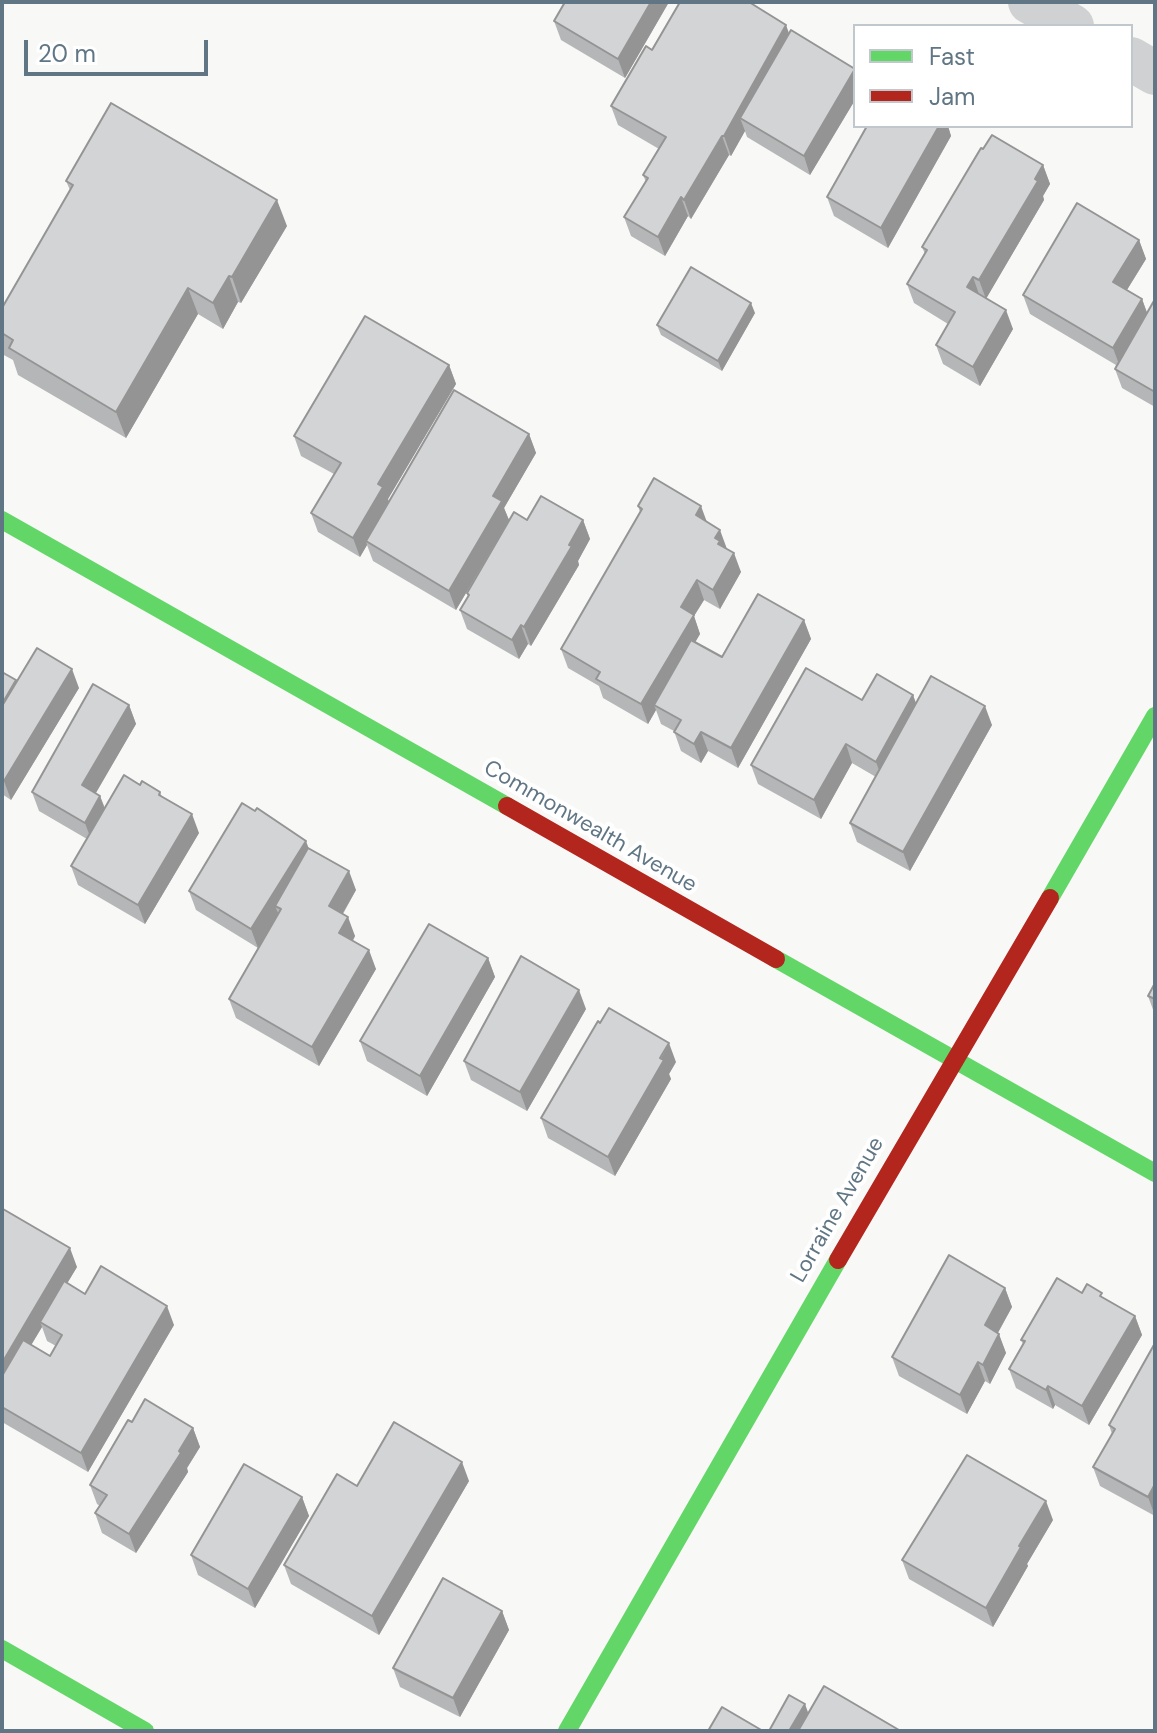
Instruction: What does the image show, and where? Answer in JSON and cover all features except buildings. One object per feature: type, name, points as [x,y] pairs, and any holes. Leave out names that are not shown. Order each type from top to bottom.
[{"type":"street","points":[[1030,2],[1068,24]]},
{"type":"street","points":[[1133,60],[1155,73]]},
{"type":"street","name":"Commonwealth Avenue","points":[[2,520],[1155,1173]]},
{"type":"street","name":"Lorraine Avenue","points":[[567,1731],[892,1164],[1155,716]]},
{"type":"street","points":[[2,1649],[145,1731]]},
{"type":"traffic: fast","points":[[2,520],[507,806]]},
{"type":"traffic: fast","points":[[1050,898],[1155,716]]},
{"type":"traffic: fast","points":[[776,959],[1155,1173]]},
{"type":"traffic: fast","points":[[567,1731],[838,1260]]},
{"type":"traffic: fast","points":[[2,1649],[145,1731]]},
{"type":"traffic: jam","points":[[507,806],[776,959]]},
{"type":"traffic: jam","points":[[838,1260],[1050,898]]}]
